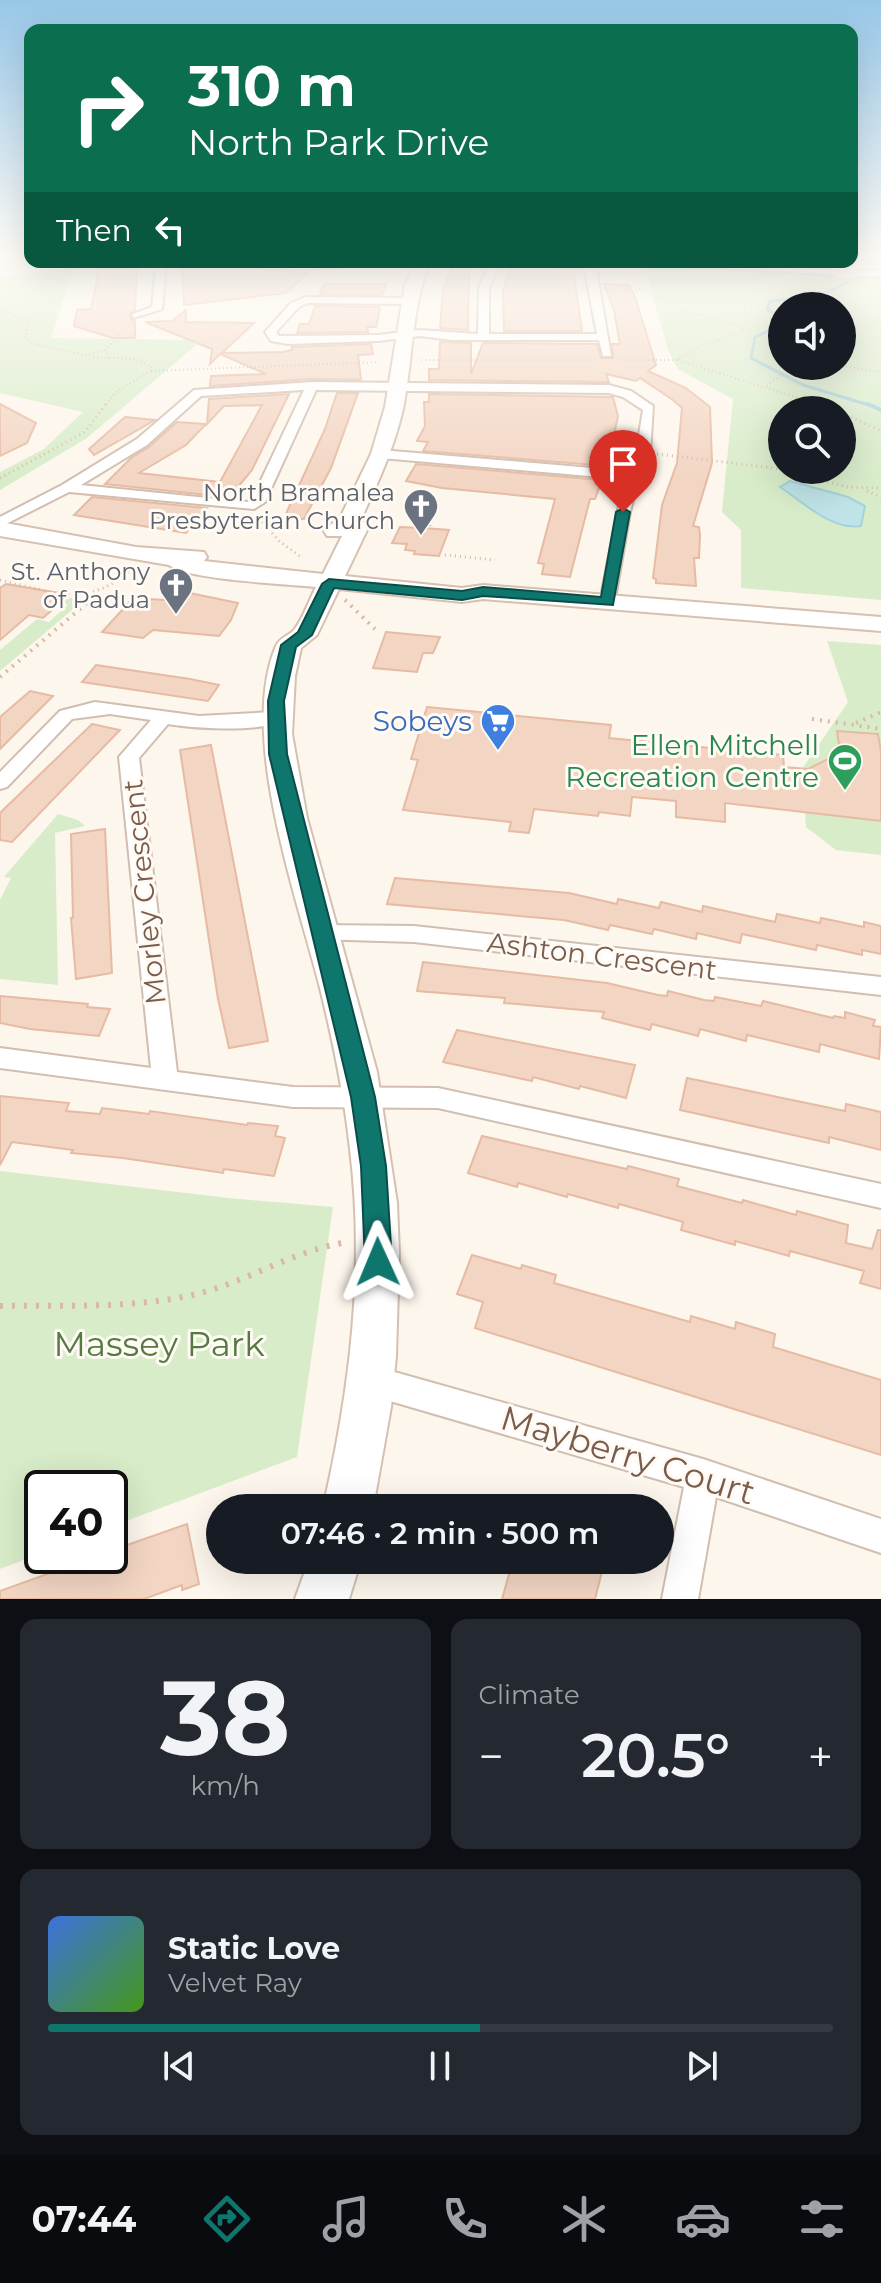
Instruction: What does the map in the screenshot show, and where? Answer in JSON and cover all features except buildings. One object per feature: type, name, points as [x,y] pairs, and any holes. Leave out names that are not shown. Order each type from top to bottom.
[{"type":"street","points":[[270,332],[275,339],[288,341],[405,335],[436,338],[462,335],[603,337]]},
{"type":"street","points":[[351,1494],[373,1381],[379,1239],[374,1166],[363,1097],[284,785],[275,718],[279,684],[289,645],[304,635],[322,577],[357,528],[350,520],[381,454],[397,388],[405,332]]},
{"type":"street","points":[[602,332],[606,357]]},
{"type":"street","points":[[67,488],[249,506],[258,502],[312,386]]},
{"type":"street","points":[[0,523],[67,488],[142,442],[198,393],[312,386],[619,391],[649,409],[643,453],[632,476],[608,602]]},
{"type":"street","points":[[381,454],[632,476]]},
{"type":"street","points":[[0,529],[176,559],[183,565],[322,577],[462,595],[483,592],[881,624]]},
{"type":"street","points":[[0,783],[66,715],[76,710],[99,708],[211,723],[275,718]]},
{"type":"street","name":"Morley Crescent","points":[[163,718],[129,757],[165,1079]]},
{"type":"street","name":"Ashton Crescent","points":[[322,933],[414,934],[881,986]]},
{"type":"street","points":[[0,1058],[293,1097],[438,1098],[881,1196]]},
{"type":"street","name":"Mayberry Court","points":[[373,1381],[703,1476],[881,1536]]},
{"type":"street","points":[[680,1599],[703,1476]]},
{"type":"street","points":[[322,1599],[330,1574]]},
{"type":"path","points":[[26,332],[25,337],[31,343],[83,355],[134,359],[151,366],[151,371]]},
{"type":"path","points":[[83,355],[106,350],[123,332]]},
{"type":"path","points":[[677,360],[701,346],[741,332]]},
{"type":"path","points":[[106,350],[109,358]]},
{"type":"path","points":[[421,360],[606,357]]},
{"type":"path","points":[[619,360],[677,360],[711,373],[795,396]]},
{"type":"path","points":[[0,478],[85,432],[104,403],[151,371],[379,362]]},
{"type":"path","points":[[856,368],[881,372]]},
{"type":"path","points":[[767,386],[774,380]]},
{"type":"path","points":[[856,419],[881,431]]},
{"type":"path","points":[[643,453],[768,468]]},
{"type":"path","points":[[831,484],[865,490],[881,497]]},
{"type":"path","points":[[865,490],[881,488]]},
{"type":"path","points":[[249,506],[279,541],[322,577],[375,629]]},
{"type":"path","points":[[430,526],[434,509]]},
{"type":"path","points":[[0,580],[73,594],[101,590],[113,586],[147,555]]},
{"type":"path","points":[[445,555],[495,560]]},
{"type":"path","points":[[0,677],[101,590]]},
{"type":"path","points":[[853,724],[881,712]]},
{"type":"path","points":[[812,719],[881,729]]},
{"type":"path","points":[[0,1306],[161,1301],[200,1293],[249,1277],[328,1243],[379,1239]]},
{"type":"green space","points":[[0,332],[53,332],[51,338],[202,340],[87,438],[0,490],[0,472],[44,449],[83,412],[0,393]]},
{"type":"green space","points":[[663,332],[768,332],[768,380],[856,380],[856,332],[881,332],[881,600],[741,588],[741,530],[722,512],[733,399],[678,369]]},
{"type":"green space","points":[[65,597],[85,599],[0,671],[0,650],[37,619],[49,622],[68,605],[61,602]]},
{"type":"green space","points":[[827,641],[881,645],[881,855],[836,850],[806,827],[802,769],[848,702]]},
{"type":"green space","points":[[58,814],[78,820],[85,826],[55,833],[58,985],[0,979],[0,900],[11,878],[4,877]]},
{"type":"green space","name":"Massey Park","points":[[0,1171],[333,1207],[297,1457],[128,1520],[128,1470],[24,1470],[24,1560],[0,1569]]},
{"type":"water","points":[[801,484],[848,497],[865,506],[861,526],[829,520],[780,487]]},
{"type":"waterway","points":[[767,332],[755,337],[751,358],[803,385],[872,406]]},
{"type":"waterway","points":[[868,404],[881,410]]},
{"type":"place","name":"North Bramalea Presbyterian Church","points":[[421,537]]},
{"type":"place","name":"St. Anthony of Padua","points":[[176,616]]},
{"type":"place","name":"Sobeys","points":[[498,752]]},
{"type":"place","name":"Ellen Mitchell Recreation Centre","points":[[845,792]]},
{"type":"route","points":[[378,1262],[374,1166],[363,1097],[278,754],[276,701],[289,645],[304,635],[329,584],[462,595],[483,592],[608,602],[623,512]]}]
